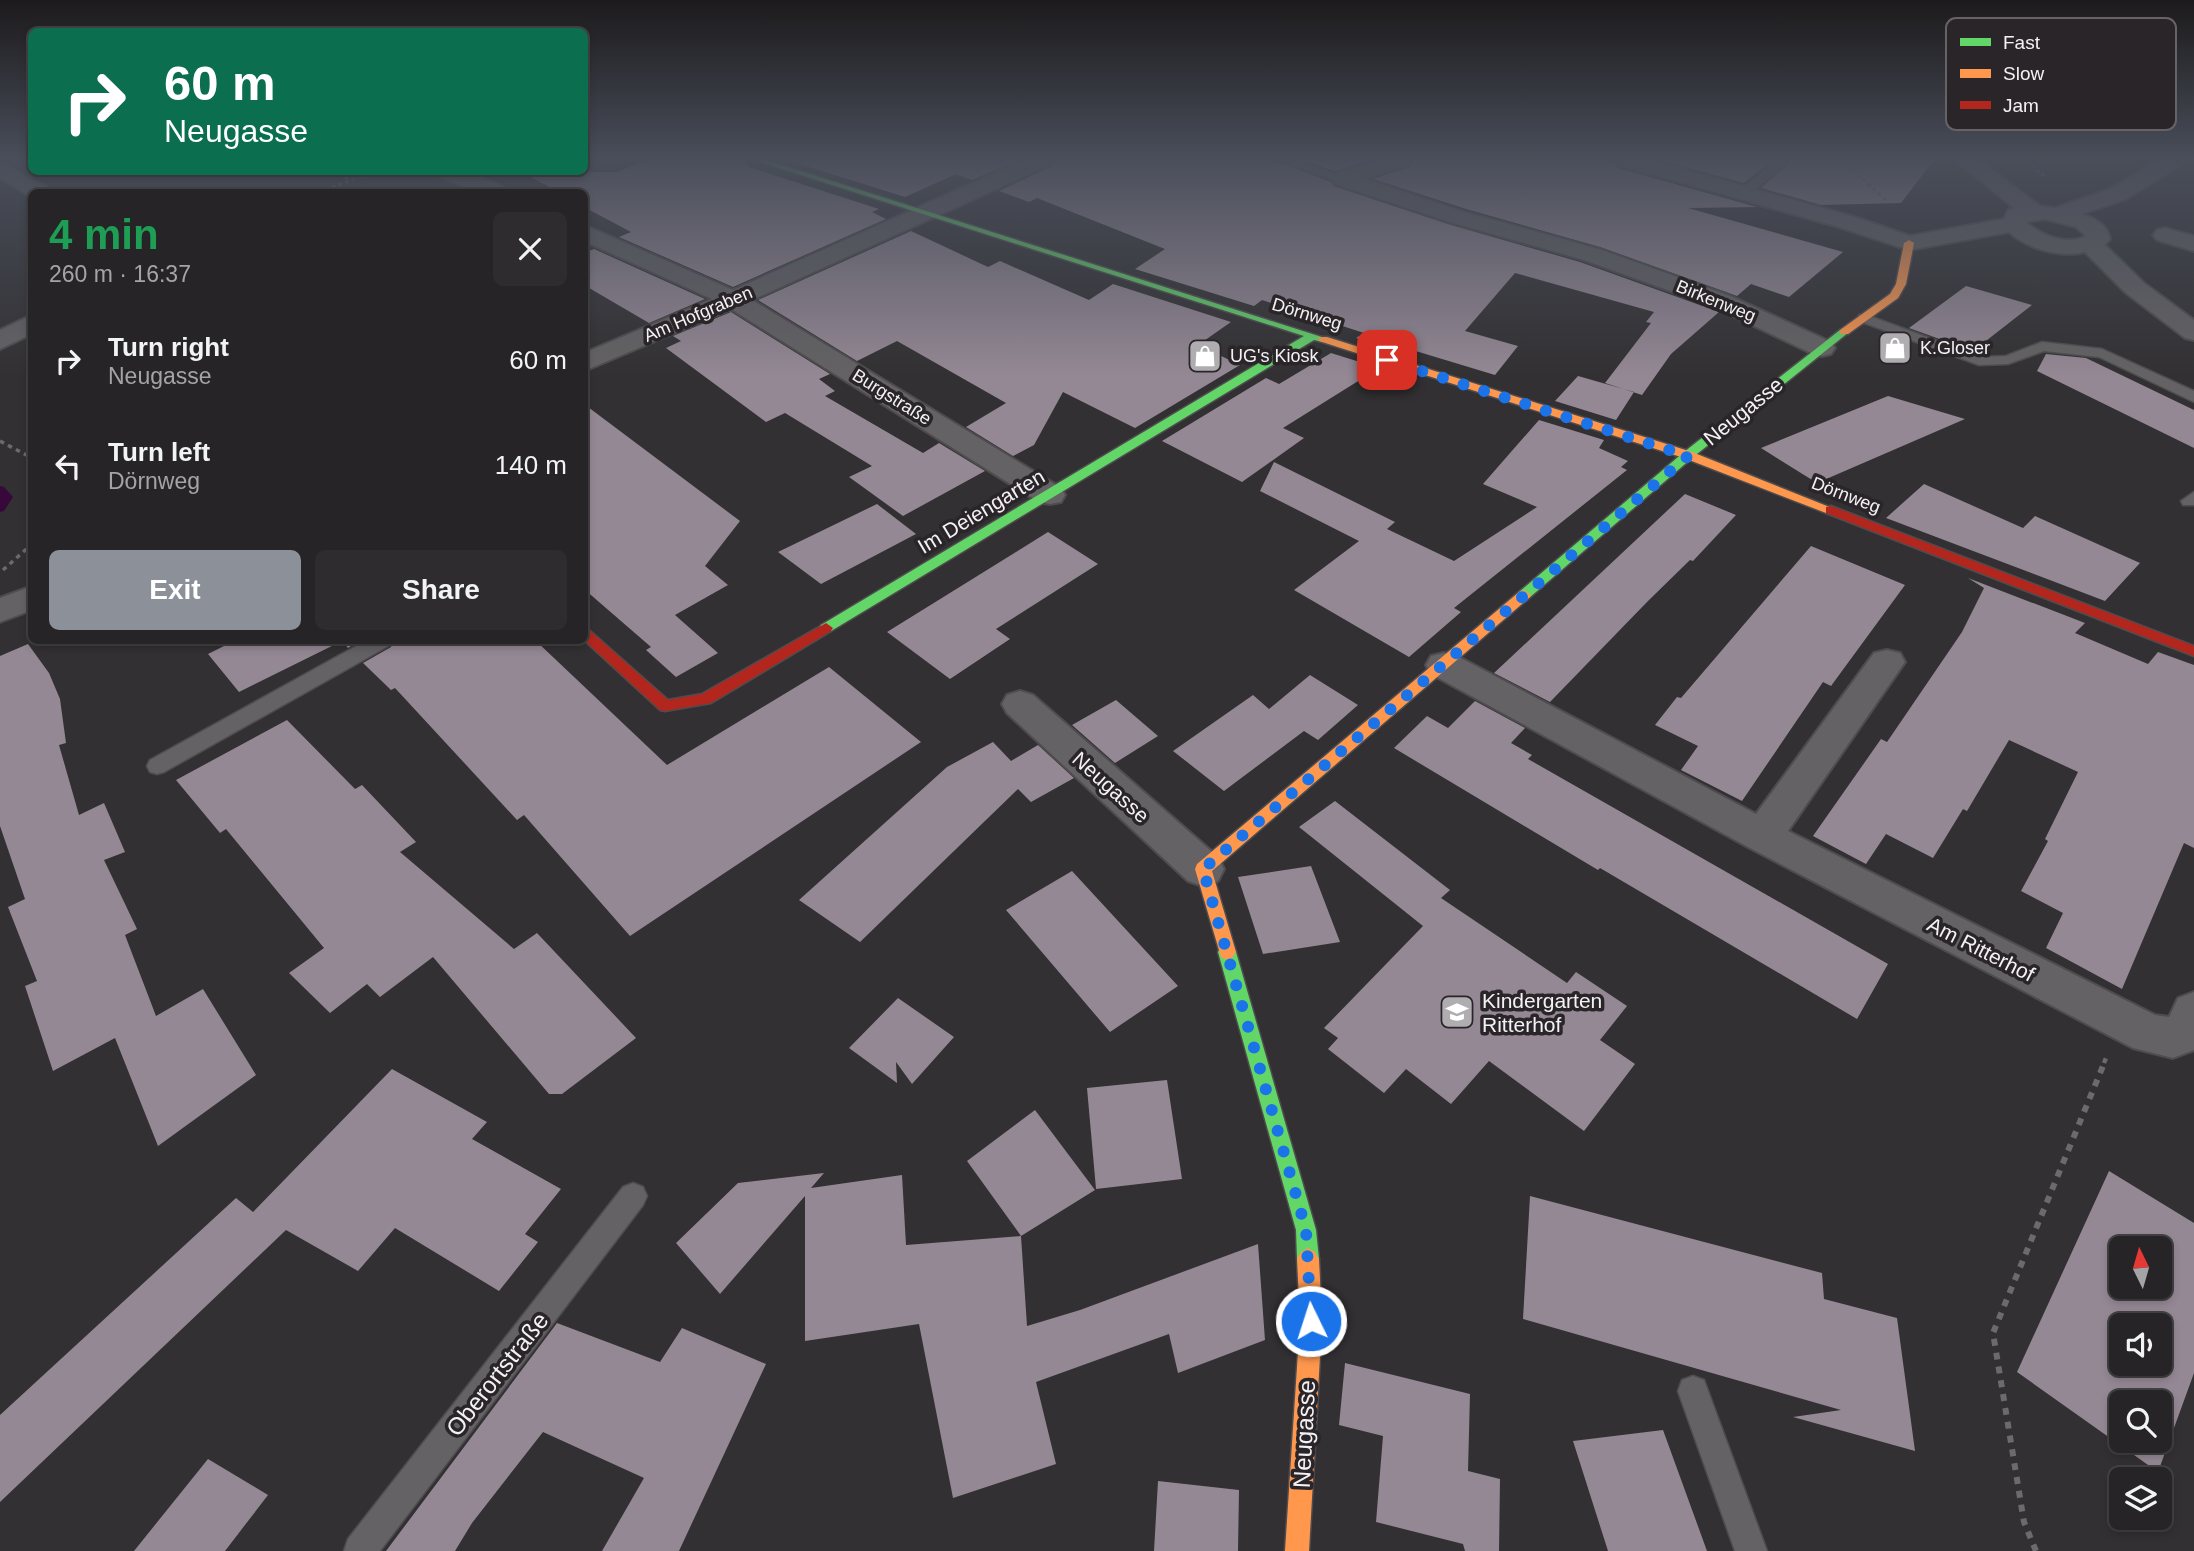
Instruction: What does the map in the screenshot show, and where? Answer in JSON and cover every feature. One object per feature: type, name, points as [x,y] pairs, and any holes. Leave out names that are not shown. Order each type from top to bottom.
[{"type":"street","name":"Am Hofgraben","points":[[588,361],[879,232]]},
{"type":"street","name":"Dörnweg","points":[[983,232],[1688,456],[1964,560],[2194,651]]},
{"type":"street","name":"Birkenweg","points":[[1512,232],[1603,258],[1719,300],[1822,348]]},
{"type":"street","points":[[1894,232],[1923,240],[2034,238],[2059,245],[2135,288],[2194,332]]},
{"type":"street","points":[[1923,240],[1958,232]]},
{"type":"street","points":[[2031,232],[2034,238]]},
{"type":"street","points":[[2087,232],[2135,288]]},
{"type":"street","points":[[2059,245],[2092,236],[2094,232]]},
{"type":"street","name":"Burgstraße","points":[[588,234],[733,299],[1050,495]]},
{"type":"street","points":[[2165,235],[2194,244]]},
{"type":"street","name":"Neugasse","points":[[1203,869],[1688,456],[1822,348],[1894,296],[1923,240]]},
{"type":"street","points":[[0,341],[28,325]]},
{"type":"street","name":"Im Deiengarten","points":[[588,636],[665,706],[706,699],[1050,495],[1312,335]]},
{"type":"street","points":[[0,611],[28,599]]},
{"type":"street","points":[[1762,836],[1887,662]]},
{"type":"street","name":"Am Ritterhof","points":[[1444,665],[1762,836],[2149,1034],[2173,1038],[2186,1031],[2194,1012]]},
{"type":"street","name":"Neugasse","points":[[1020,704],[1203,869],[1306,1230],[1311,1321],[1297,1551]]},
{"type":"lane","points":[[1864,317],[1979,361],[2008,360],[2042,346],[2102,354],[2194,397]]},
{"type":"lane","points":[[157,766],[376,644]]},
{"type":"lane","name":"Oberortstraße","points":[[360,1551],[633,1196]]},
{"type":"lane","points":[[1693,1391],[1751,1551]]},
{"type":"path","points":[[1915,232],[1923,240]]},
{"type":"path","points":[[0,441],[28,456]]},
{"type":"path","points":[[0,573],[28,548]]},
{"type":"path","points":[[2036,1551],[2024,1522],[1993,1333],[2121,1021]]},
{"type":"building","points":[[630,232],[856,232],[733,287],[619,237]]},
{"type":"building","points":[[908,232],[914,232],[988,267],[1000,261],[1089,300],[1113,284],[1231,322],[1198,345],[1240,365],[1135,428],[1063,392],[1034,445],[1013,456],[966,427],[1006,403],[897,341],[857,361],[758,300]]},
{"type":"building","points":[[1123,232],[1477,232],[1580,262],[1719,312],[1671,354],[1642,395],[1605,383],[1651,323],[1646,322],[1654,312],[1515,273],[1465,331],[1518,346],[1495,375],[1409,349],[1403,353],[1356,338],[1364,333],[1262,300],[1254,306],[1135,269],[1165,249]]},
{"type":"building","points":[[1548,232],[1774,232],[1843,252],[1789,297],[1751,284],[1737,296],[1600,247]]},
{"type":"building","points":[[594,249],[705,299],[649,323],[588,287],[588,251]]},
{"type":"building","points":[[1966,286],[2032,305],[1973,351],[1909,328]]},
{"type":"building","points":[[731,312],[830,374],[819,379],[835,391],[825,396],[923,453],[939,443],[985,471],[903,516],[849,477],[872,466],[785,413],[766,422],[666,348],[681,341],[673,336]]},
{"type":"building","points":[[1331,353],[1379,368],[1283,428],[1304,438],[1242,482],[1162,441],[1266,378],[1279,384]]},
{"type":"building","points":[[2046,354],[2086,358],[2194,410],[2194,448],[2037,371]]},
{"type":"building","points":[[1578,376],[1634,392],[1616,420],[1555,401]]},
{"type":"building","points":[[1888,396],[1965,419],[1817,483],[1761,448]]},
{"type":"building","points":[[588,407],[740,521],[705,566],[728,585],[675,615],[718,653],[676,677],[646,650],[651,647],[588,592]]},
{"type":"building","points":[[1539,420],[1604,440],[1599,448],[1628,461],[1621,467],[1627,470],[1454,608],[1461,612],[1409,657],[1294,590],[1359,541],[1260,491],[1274,462],[1395,522],[1387,529],[1454,561],[1537,507],[1483,484]]},
{"type":"building","points":[[1924,484],[2023,528],[2035,516],[2140,563],[2105,601],[1886,518]]},
{"type":"building","points":[[1685,494],[1736,515],[1550,702],[1494,673]]},
{"type":"building","points":[[877,504],[916,534],[821,584],[778,552]]},
{"type":"building","points":[[1048,532],[1098,564],[996,629],[1010,639],[950,679],[887,632]]},
{"type":"building","points":[[1811,546],[1905,585],[1831,686],[1823,682],[1742,801],[1681,770],[1698,746],[1655,725]]},
{"type":"building","points":[[1968,578],[2085,623],[2075,633],[2148,664],[2158,652],[2194,665],[2194,848],[2184,843],[2122,989],[2046,948],[2063,913],[2021,891],[2048,841],[2045,839],[2078,772],[2009,740],[1967,811],[1963,809],[1933,858],[1886,834],[1866,864],[1813,836],[1881,739],[1887,742],[1962,632],[1984,588]]},
{"type":"building","points":[[28,644],[49,673],[60,699],[66,743],[59,745],[79,815],[104,803],[125,852],[104,860],[137,929],[125,935],[156,1016],[203,989],[256,1075],[158,1146],[115,1038],[53,1071],[25,986],[37,981],[8,907],[25,899],[0,826],[0,656]]},
{"type":"building","points":[[228,644],[336,644],[239,692],[208,654]]},
{"type":"building","points":[[392,644],[539,644],[667,765],[829,667],[921,742],[630,936],[524,815],[517,820],[395,688],[391,690],[363,663]]},
{"type":"building","points":[[1310,675],[1358,705],[1318,740],[1304,731],[1224,791],[1173,751],[1253,695],[1269,709]]},
{"type":"building","points":[[1116,700],[1158,736],[1115,763],[1072,725]]},
{"type":"building","points":[[1475,701],[1525,728],[1511,743],[1532,755],[1528,759],[1888,964],[1857,1019],[1600,868],[1598,870],[1394,748],[1427,716],[1448,728]]},
{"type":"building","points":[[287,720],[355,789],[362,785],[416,842],[400,852],[514,949],[537,933],[636,1038],[562,1094],[549,1094],[433,957],[380,997],[367,984],[330,1013],[289,973],[324,948],[226,829],[220,833],[176,780]]},
{"type":"building","points":[[993,742],[1011,761],[1038,745],[1074,778],[1031,802],[1018,789],[860,942],[799,900],[947,767]]},
{"type":"building","points":[[1335,801],[1450,890],[1441,898],[1567,983],[1576,972],[1627,1006],[1600,1040],[1635,1064],[1584,1131],[1489,1061],[1451,1104],[1406,1069],[1384,1093],[1328,1049],[1338,1038],[1324,1028],[1423,926],[1299,827]]},
{"type":"building","points":[[1311,866],[1340,942],[1263,954],[1238,877]]},
{"type":"building","points":[[1072,871],[1178,986],[1110,1032],[1006,910]]},
{"type":"building","points":[[898,998],[954,1037],[912,1084],[896,1062],[897,1083],[849,1048]]},
{"type":"building","points":[[392,1069],[487,1122],[472,1139],[561,1189],[525,1234],[538,1242],[499,1291],[395,1228],[358,1271],[286,1230],[0,1502],[0,1415],[236,1198],[253,1212]]},
{"type":"building","points":[[1167,1080],[1182,1179],[1096,1189],[1087,1088]]},
{"type":"building","points":[[1035,1110],[1095,1190],[1021,1236],[967,1161]]},
{"type":"building","points":[[2109,1171],[2194,1223],[2194,1373],[2172,1434],[2172,1390],[2109,1390],[2109,1437],[2017,1372]]},
{"type":"building","points":[[824,1173],[811,1188],[902,1175],[906,1245],[1021,1236],[1027,1326],[1080,1310],[1258,1244],[1265,1340],[1178,1373],[1169,1334],[1036,1382],[1056,1464],[953,1498],[919,1324],[805,1341],[805,1196],[720,1294],[676,1243],[738,1183]]},
{"type":"building","points":[[1530,1196],[1822,1273],[1824,1299],[1897,1318],[1915,1451],[1793,1417],[1841,1410],[1523,1319]]},
{"type":"building","points":[[557,1323],[660,1362],[682,1328],[766,1364],[679,1551],[602,1551],[644,1478],[543,1432],[472,1523],[455,1551],[386,1551]]},
{"type":"building","points":[[1345,1363],[1470,1394],[1468,1471],[1500,1479],[1499,1551],[1465,1551],[1463,1544],[1376,1522],[1383,1436],[1339,1425]]},
{"type":"building","points":[[1663,1430],[1707,1551],[1608,1551],[1573,1441]]},
{"type":"building","points":[[2131,1453],[2165,1453],[2160,1467],[2151,1467]]},
{"type":"building","points":[[208,1459],[268,1495],[225,1551],[134,1551]]},
{"type":"building","points":[[1158,1481],[1239,1490],[1238,1551],[1154,1551]]},
{"type":"waterway","points":[[0,489],[7,497],[0,509]]},
{"type":"traffic: fast","points":[[986,232],[1323,339]]},
{"type":"traffic: fast","points":[[1524,595],[1688,455],[1844,332]]},
{"type":"traffic: fast","points":[[826,628],[1312,336]]},
{"type":"traffic: fast","points":[[1227,952],[1306,1230],[1308,1259]]},
{"type":"traffic: slow","points":[[1844,332],[1894,296],[1901,284],[1909,243]]},
{"type":"traffic: slow","points":[[1323,339],[1688,455],[1831,510]]},
{"type":"traffic: slow","points":[[1227,952],[1203,869],[1524,595]]},
{"type":"traffic: slow","points":[[1297,1551],[1311,1321],[1308,1259]]},
{"type":"traffic: jam","points":[[1831,510],[2194,651]]},
{"type":"traffic: jam","points":[[588,637],[665,706],[706,699],[826,628]]},
{"type":"place","name":"K.Gloser","points":[[1895,348]]},
{"type":"place","name":"UG's Kiosk","points":[[1205,356]]},
{"type":"place","name":"Kindergarten Ritterhof","points":[[1457,1012]]},
{"type":"route","points":[[1311,1321],[1306,1230],[1203,869],[1688,456],[1387,360]]}]
